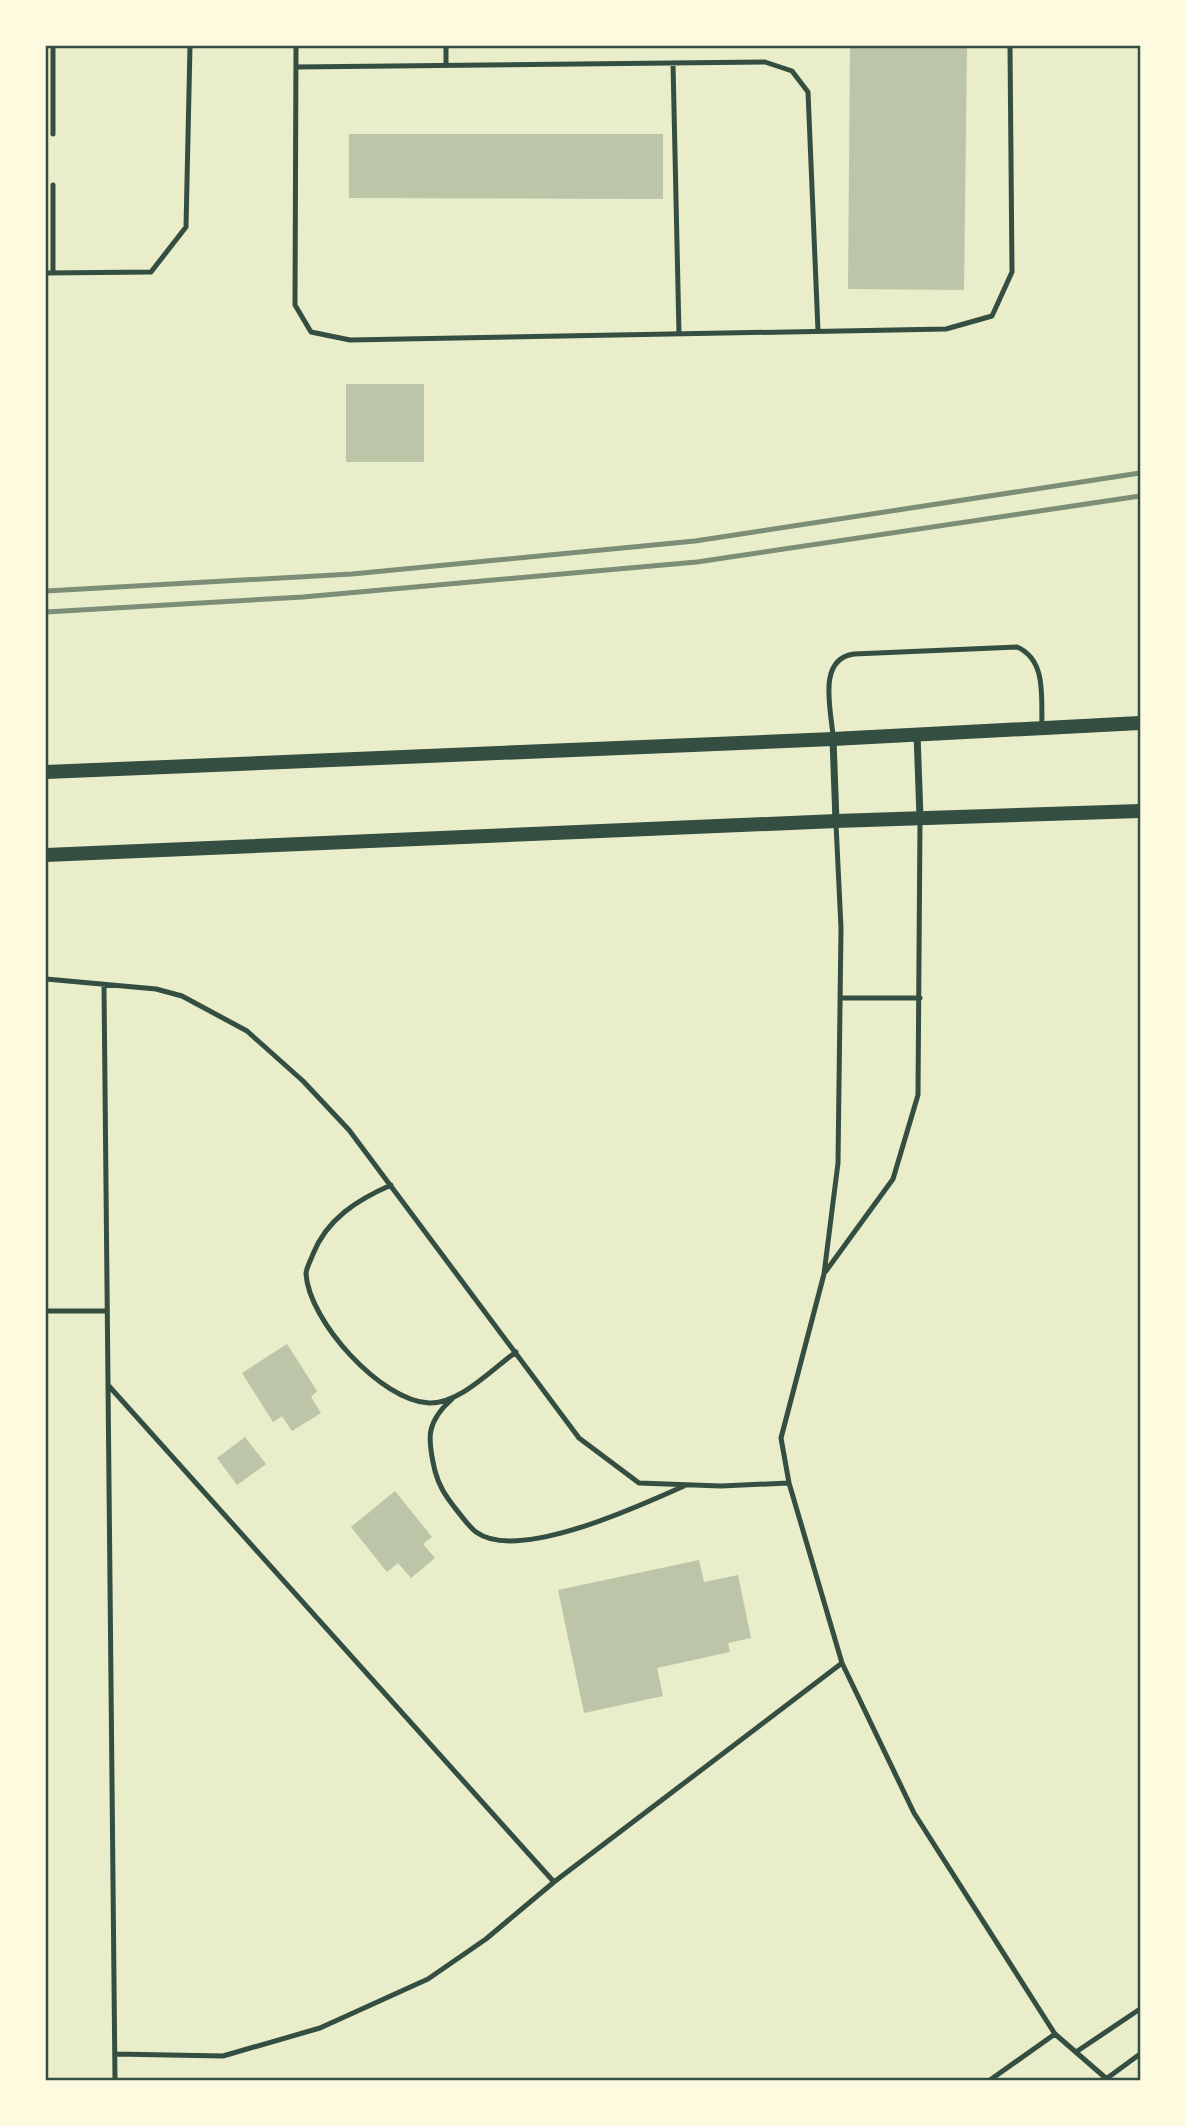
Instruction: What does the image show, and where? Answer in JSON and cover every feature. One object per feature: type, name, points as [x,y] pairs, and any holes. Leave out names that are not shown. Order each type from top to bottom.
[{"type":"main road","points":[[46,772],[833,739],[1042,726],[1140,723]]},
{"type":"main road","points":[[46,855],[920,817],[1140,811]]},
{"type":"street","points":[[917,733],[920,817]]},
{"type":"street","points":[[833,739],[836,821]]},
{"type":"lane","points":[[53,134],[54,46]]},
{"type":"lane","points":[[53,185],[49,273],[151,272],[186,227],[190,46]]},
{"type":"lane","points":[[296,46],[295,305],[311,332],[350,340],[946,328],[992,316],[1012,272],[1010,46]]},
{"type":"lane","points":[[446,46],[446,65]]},
{"type":"lane","points":[[296,67],[765,62],[792,71],[808,92],[818,331]]},
{"type":"lane","points":[[673,63],[679,334]]},
{"type":"lane","points":[[833,739],[830,673],[836,660],[842,655],[854,654],[1017,647],[1029,652],[1037,663],[1042,726]]},
{"type":"lane","points":[[824,1274],[893,1180],[918,1095],[920,817]]},
{"type":"lane","points":[[836,821],[841,928],[838,1163],[824,1274],[781,1438],[789,1483],[842,1663],[914,1813],[1055,2034],[1107,2080],[1140,2054]]},
{"type":"lane","points":[[46,979],[156,989],[182,996],[247,1031],[303,1081],[349,1130],[579,1438],[639,1483],[721,1486],[789,1483]]},
{"type":"lane","points":[[104,986],[115,2081]]},
{"type":"lane","points":[[840,998],[920,998]]},
{"type":"lane","points":[[391,1185],[359,1199],[321,1235],[306,1273],[317,1312],[359,1367],[411,1397],[428,1403],[452,1399]]},
{"type":"lane","points":[[46,1311],[107,1311]]},
{"type":"lane","points":[[516,1352],[434,1415],[429,1446],[439,1486],[476,1533],[502,1542],[542,1537],[604,1521],[686,1485]]},
{"type":"lane","points":[[108,1385],[554,1882]]},
{"type":"lane","points":[[115,2054],[223,2056],[320,2028],[428,1979],[486,1939],[554,1882],[842,1663]]},
{"type":"lane","points":[[1076,2052],[1140,2009]]},
{"type":"lane","points":[[990,2081],[1055,2034]]},
{"type":"building","points":[[850,46],[967,46],[964,290],[848,289]]},
{"type":"building","points":[[349,134],[663,134],[663,199],[349,198]]},
{"type":"building","points":[[346,384],[424,384],[424,462],[346,462]]},
{"type":"building","points":[[287,1344],[317,1391],[311,1397],[321,1413],[292,1431],[282,1416],[273,1422],[242,1373]]},
{"type":"building","points":[[245,1437],[266,1464],[237,1485],[217,1458]]},
{"type":"building","points":[[395,1491],[432,1537],[423,1544],[435,1558],[411,1578],[398,1563],[387,1572],[351,1527]]},
{"type":"building","points":[[699,1560],[704,1582],[738,1575],[751,1638],[728,1643],[730,1652],[657,1668],[663,1696],[584,1713],[558,1590]]},
{"type":"railway","points":[[46,591],[352,574],[695,541],[1140,473]]},
{"type":"railway","points":[[46,612],[303,597],[697,562],[1140,496]]}]
